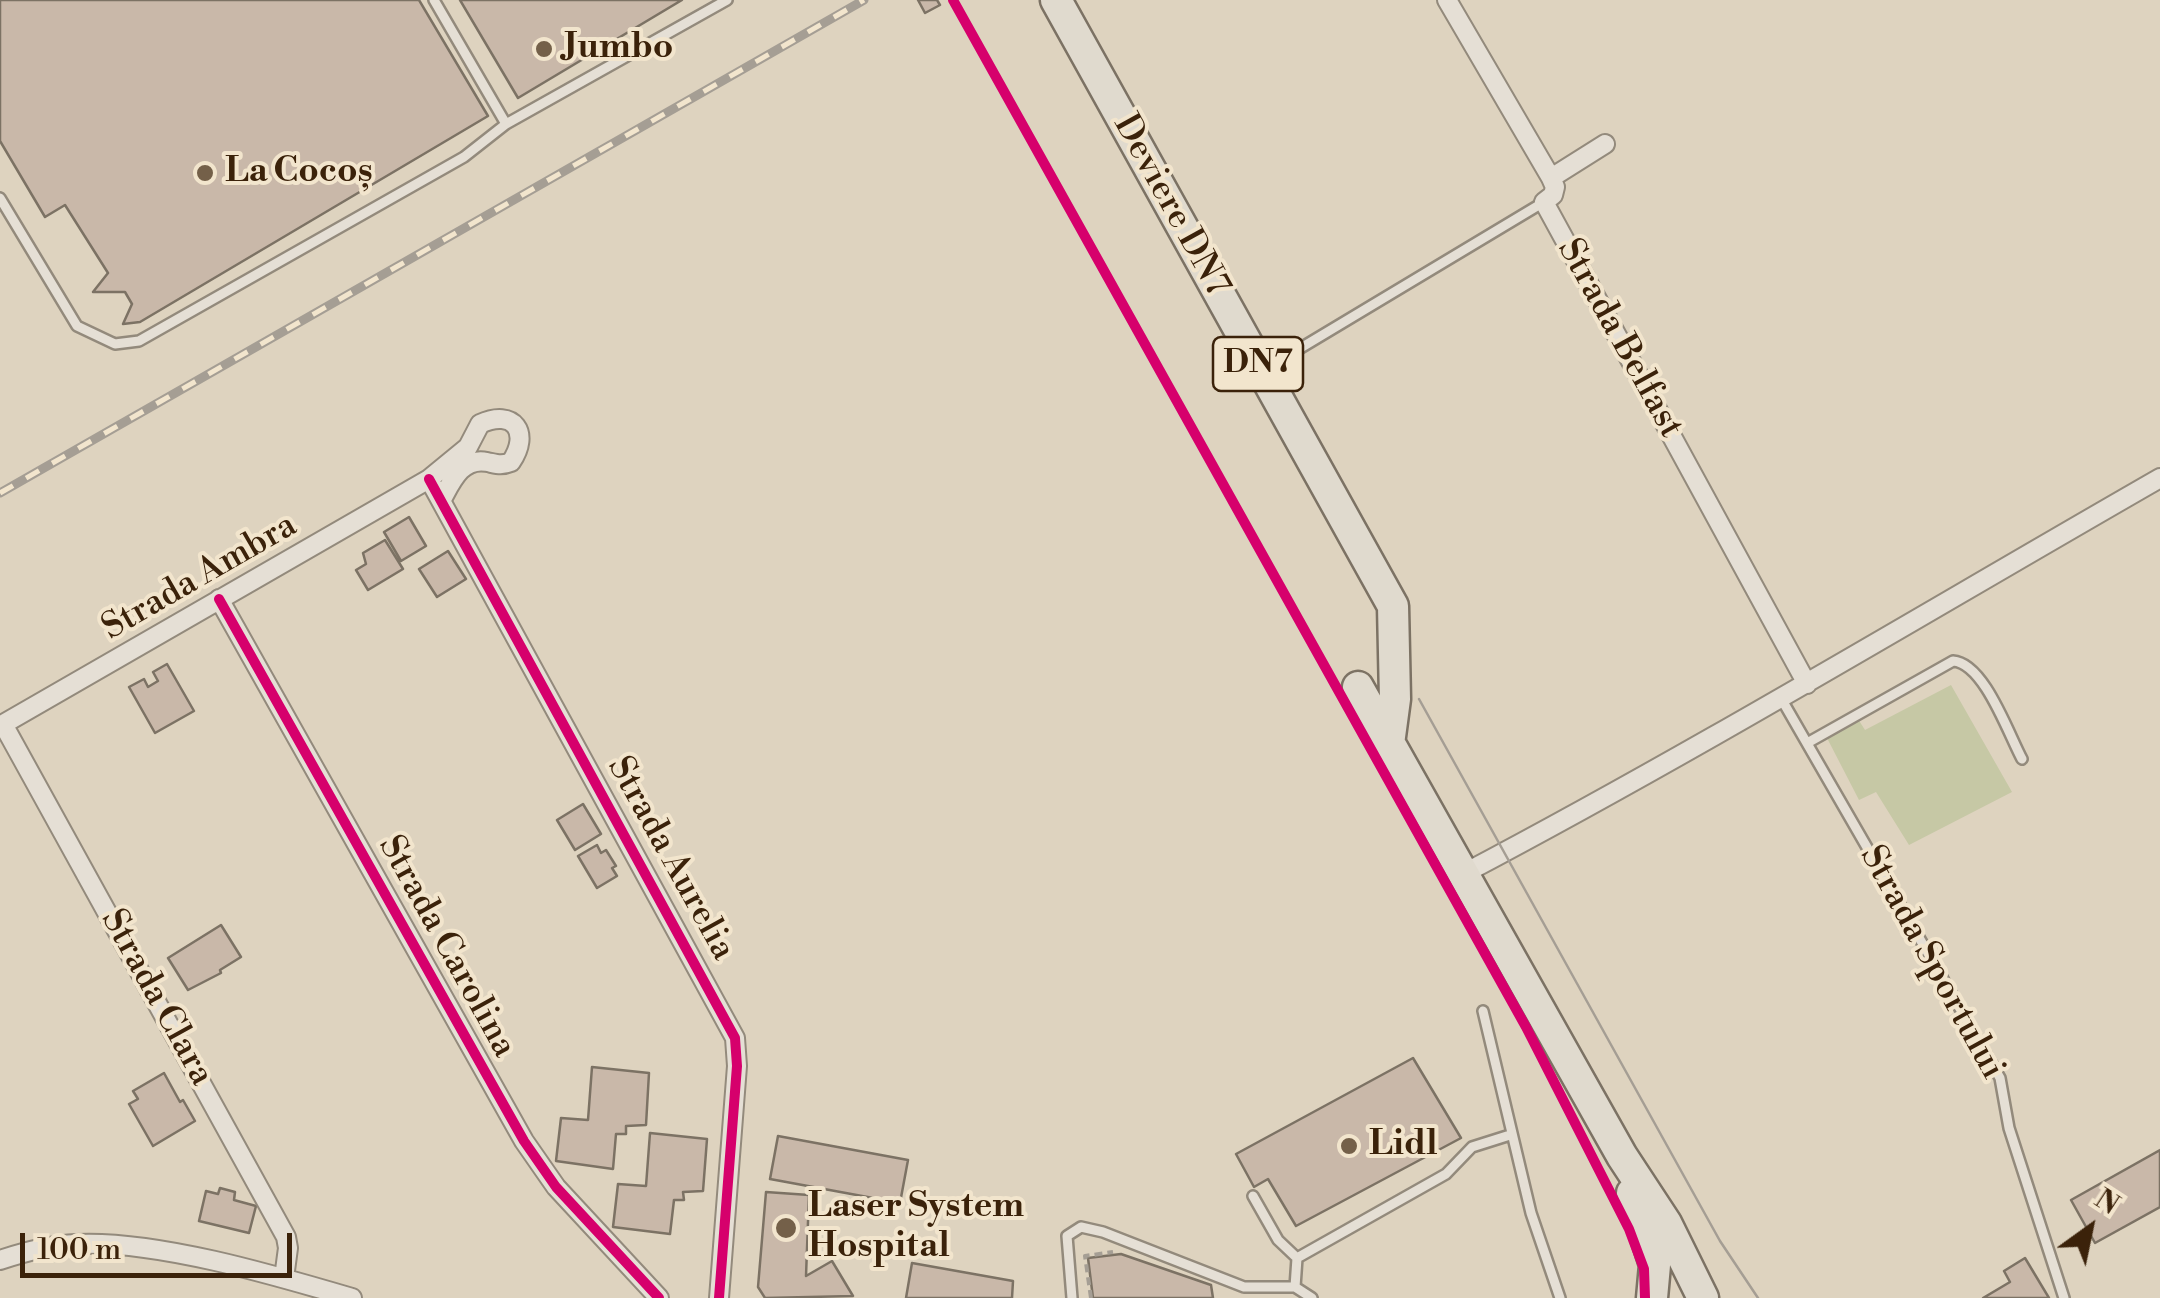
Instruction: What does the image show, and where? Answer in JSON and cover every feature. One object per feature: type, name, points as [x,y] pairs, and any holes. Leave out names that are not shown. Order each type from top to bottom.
[{"type":"main road","name":"Deviere DN7","points":[[1056,0],[1392,606],[1395,699],[1390,744]]},
{"type":"main road","points":[[1358,687],[1622,1156],[1657,1208],[1703,1298]]},
{"type":"main road","points":[[1622,1156],[1655,1265],[1652,1298]]},
{"type":"street","points":[[1448,0],[1551,178],[1606,144]]},
{"type":"street","name":"Strada Belfast","points":[[1551,178],[1553,195],[1544,202],[1807,684]]},
{"type":"street","name":"Strada Ambra","points":[[2,725],[428,479],[468,446],[480,424],[502,418],[514,424],[520,433],[518,452],[511,462],[469,464],[456,472],[441,501]]},
{"type":"street","points":[[1464,874],[1782,700],[2160,478]]},
{"type":"street","name":"Strada Aurelia","points":[[428,479],[734,1038],[737,1066],[719,1298]]},
{"type":"street","name":"Strada Carolina","points":[[219,599],[524,1141],[556,1187],[659,1298]]},
{"type":"street","name":"Strada Clara","points":[[2,725],[286,1237],[284,1278]]},
{"type":"street","points":[[0,1260],[76,1244],[123,1246],[284,1278],[352,1298]]},
{"type":"lane","points":[[434,0],[506,124]]},
{"type":"lane","points":[[0,198],[77,326],[115,344],[138,341],[464,157],[506,124],[727,0]]},
{"type":"lane","points":[[1274,364],[1544,202]]},
{"type":"lane","points":[[1808,742],[1953,660],[1969,665],[1980,676],[2022,760]]},
{"type":"lane","name":"Strada Sportului","points":[[1782,700],[2000,1078],[2009,1128],[2064,1298]]},
{"type":"lane","points":[[1482,1010],[1510,1134],[1542,1252],[1560,1298]]},
{"type":"lane","points":[[1297,1258],[1446,1174],[1472,1147],[1510,1134]]},
{"type":"lane","points":[[1253,1196],[1278,1240],[1297,1258]]},
{"type":"lane","points":[[1072,1298],[1067,1236],[1081,1227],[1103,1232],[1244,1288],[1295,1287],[1312,1298]]},
{"type":"lane","points":[[1295,1287],[1297,1258]]},
{"type":"path","points":[[1091,1298],[1086,1256],[1121,1250]]},
{"type":"green space","points":[[1951,685],[2012,792],[1909,845],[1876,792],[1859,800],[1827,738],[1858,719],[1865,730]]},
{"type":"building","name":"La Cocoș","points":[[0,0],[419,0],[488,116],[140,322],[123,324],[132,304],[125,292],[93,292],[108,273],[65,205],[45,217],[0,141]]},
{"type":"building","name":"Jumbo","points":[[460,0],[682,0],[518,98]]},
{"type":"building","points":[[918,0],[937,0],[940,5],[925,13]]},
{"type":"building","points":[[409,517],[426,546],[401,561],[384,532]]},
{"type":"building","points":[[385,540],[403,569],[368,590],[356,570],[366,564],[363,553]]},
{"type":"building","points":[[448,551],[466,579],[437,597],[419,569]]},
{"type":"building","points":[[167,664],[194,711],[155,733],[129,687],[144,679],[148,687],[158,681],[153,672]]},
{"type":"building","points":[[583,804],[601,834],[575,850],[557,820]]},
{"type":"building","points":[[597,845],[601,853],[606,850],[617,876],[597,888],[578,856]]},
{"type":"building","points":[[221,925],[241,957],[221,973],[188,990],[168,958]]},
{"type":"building","name":"Lidl","points":[[1413,1058],[1461,1138],[1296,1226],[1268,1179],[1254,1187],[1236,1154]]},
{"type":"building","points":[[592,1067],[649,1073],[646,1125],[626,1126],[626,1134],[616,1134],[613,1169],[556,1161],[561,1118],[588,1120]]},
{"type":"building","points":[[164,1073],[195,1121],[153,1146],[129,1104],[138,1099],[133,1091]]},
{"type":"building","points":[[650,1133],[707,1139],[703,1191],[683,1192],[684,1200],[674,1200],[670,1234],[613,1227],[618,1184],[646,1186]]},
{"type":"building","points":[[778,1136],[908,1160],[900,1203],[770,1179]]},
{"type":"building","points":[[2160,1150],[2160,1207],[2095,1243],[2071,1200]]},
{"type":"building","points":[[220,1188],[235,1192],[234,1200],[256,1206],[249,1233],[199,1221],[206,1191],[218,1194]]},
{"type":"building","name":"Laser System Hospital","points":[[766,1192],[809,1195],[806,1276],[832,1261],[853,1296],[765,1298],[758,1287]]},
{"type":"building","points":[[1121,1254],[1211,1285],[1213,1298],[1093,1298],[1088,1258]]},
{"type":"building","points":[[2025,1258],[2049,1298],[1983,1298],[2010,1282],[2004,1271]]},
{"type":"building","points":[[912,1263],[1013,1281],[1012,1298],[906,1298]]},
{"type":"tram line","points":[[1419,699],[1720,1241],[1758,1298]]},
{"type":"railway","points":[[0,493],[864,0]]},
{"type":"cycle path","points":[[953,0],[1526,1027],[1629,1229],[1644,1269],[1645,1298]]},
{"type":"cycle path","points":[[429,479],[735,1038],[737,1066],[719,1298]]},
{"type":"cycle path","points":[[219,599],[524,1141],[556,1187],[659,1298]]},
{"type":"place","name":"Jumbo","points":[[544,49]]},
{"type":"place","name":"La Cocoș","points":[[205,173]]},
{"type":"place","name":"Lidl","points":[[1349,1146]]},
{"type":"place","name":"Laser System Hospital","points":[[786,1228]]}]
